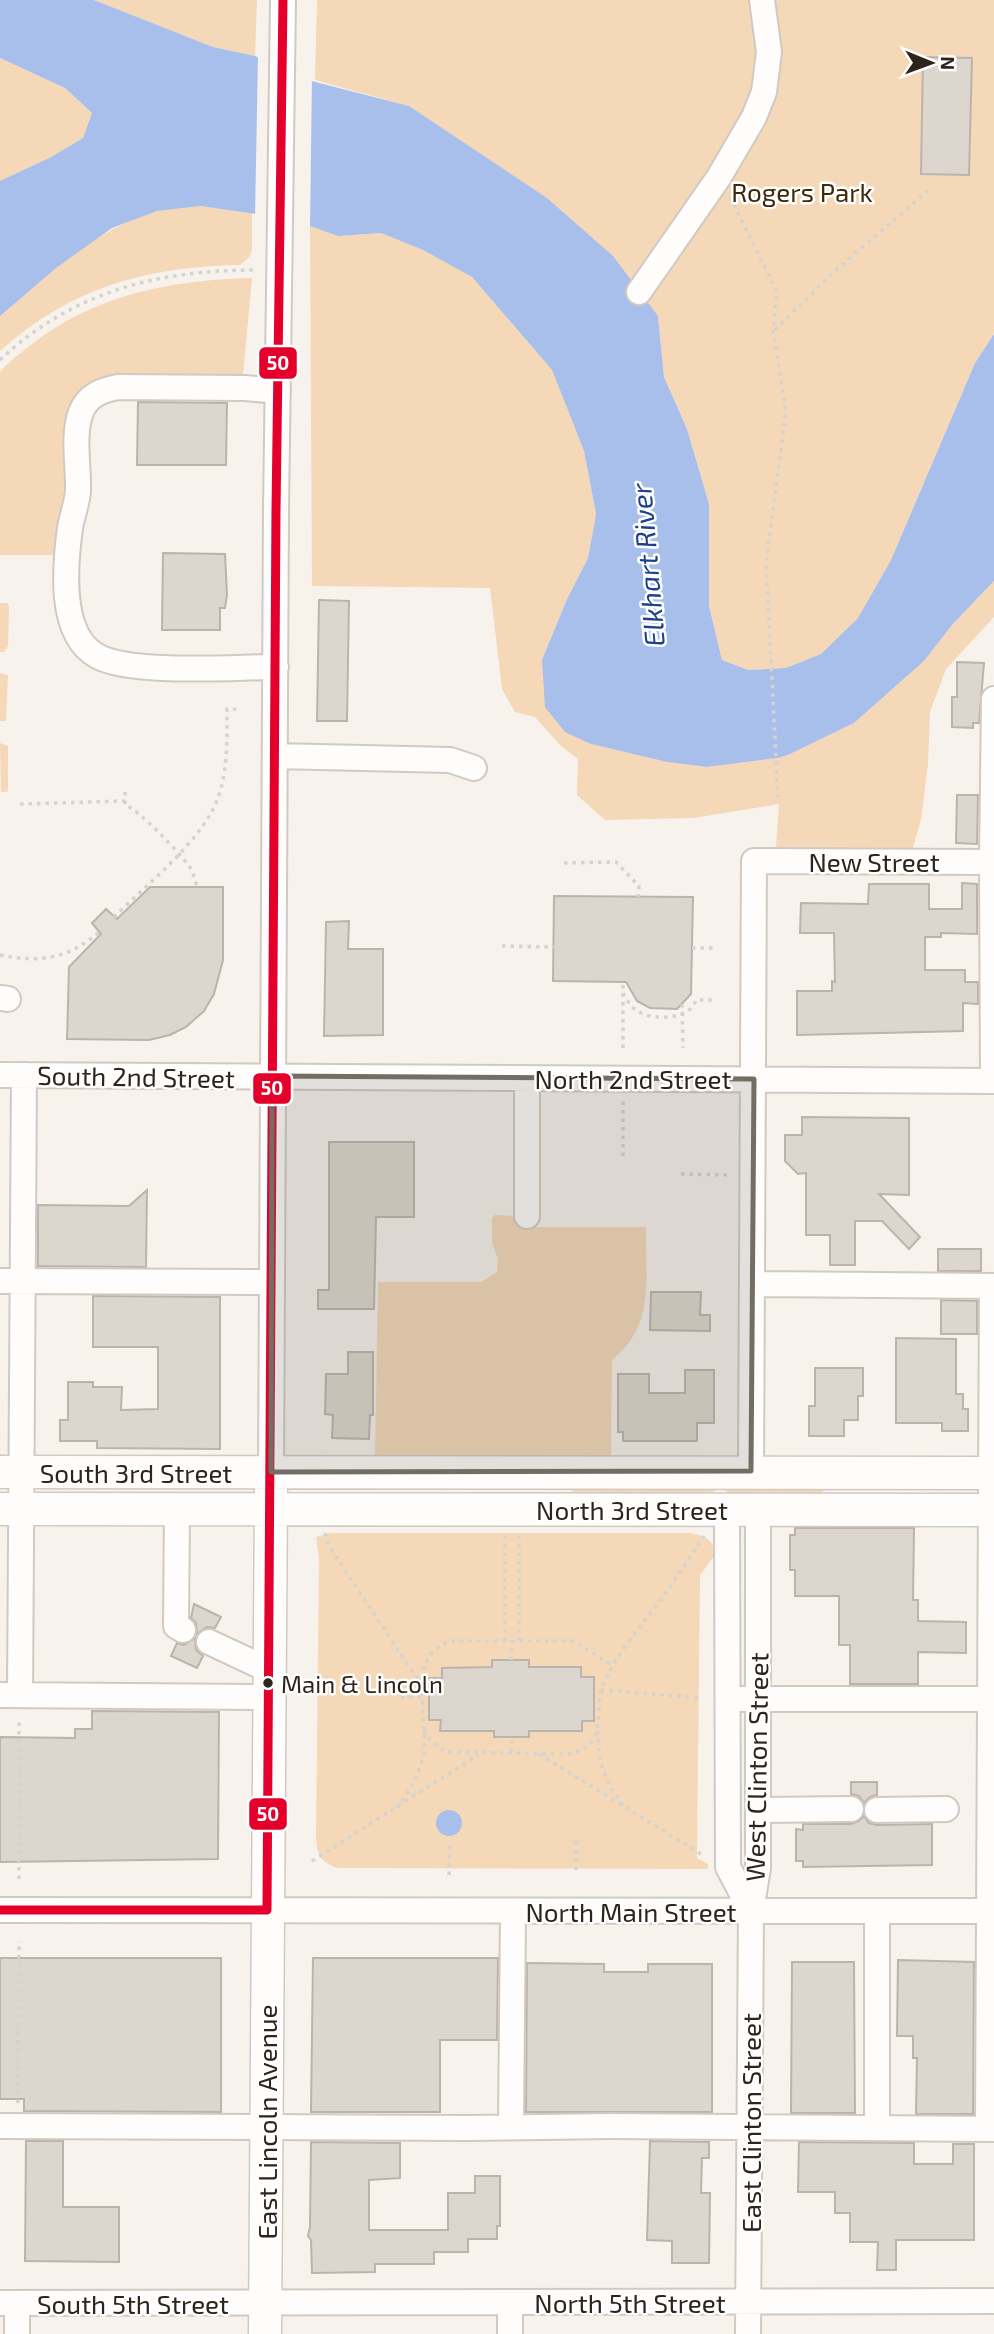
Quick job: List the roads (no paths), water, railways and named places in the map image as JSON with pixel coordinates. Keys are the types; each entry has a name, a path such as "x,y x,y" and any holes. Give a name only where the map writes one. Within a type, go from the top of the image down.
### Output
{"main road":[{"name":"South 3rd Street","path":"11,1472 271,1472"},
{"name":"North 3rd Street","path":"271,1472 993,1473"},
{"name":"East Lincoln Avenue","path":"265,2334 271,1472"},
{"name":"South 3rd Street","path":"10,1509 271,1510"},
{"name":"North 3rd Street","path":"271,1510 717,1520 758,1509 993,1510"}],"street":[{"path":"639,292 719,177 754,117 764,92 769,52 762,0"},
{"path":"271,1472 272,1076 283,11"},
{"path":"276,667 138,666 110,661 87,649 75,631 68,608 68,562 78,494 78,429 81,413 89,398 101,391 118,387 245,388 278,391"},
{"path":"993,1081 994,699"},
{"path":"275,756 450,760 474,768"},
{"name":"New Street","path":"754,1079 754,861 993,862"},
{"path":"12,1075 10,1695 268,1684"},
{"name":"South 2nd Street","path":"12,1075 228,1078 272,1076"},
{"name":"North 2nd Street","path":"272,1076 993,1081"},
{"path":"527,1077 527,1216"},
{"path":"751,1471 754,1079"},
{"path":"12,1281 272,1282"},
{"path":"9,2126 991,2129 993,1286 752,1284"},
{"name":"West Clinton Street","path":"751,1911 758,1868 758,1509"},
{"path":"177,1510 176,1626 183,1630"},
{"name":"West Clinton Street","path":"717,1520 727,1699 729,1867 751,1911"},
{"path":"209,1643 268,1684"},
{"path":"727,1699 992,1699"},
{"path":"877,1810 946,1809"},
{"path":"758,1810 851,1810"},
{"name":"North Main Street","path":"0,1910 991,1911"},
{"path":"511,2126 513,1911"},
{"name":"East Clinton Street","path":"748,2334 751,1911"},
{"path":"877,1911 877,2128"},
{"name":"North 5th Street","path":"265,2303 994,2301"},
{"path":"510,2302 510,2334"},
{"path":"9,2303 17,2334"},
{"name":"South 5th Street","path":"9,2303 265,2303"}],"water":[{"name":"Elkhart River","path":"0,0 94,0 213,47 255,56 292,76 409,106 547,198 613,256 658,316 664,377 687,429 709,504 709,606 722,660 748,670 786,668 821,654 858,618 891,560 975,363 994,334 994,581 952,625 924,661 854,723 788,755 707,767 667,762 591,744 565,732 545,707 542,660 567,599 588,558 596,514 584,451 552,370 472,277 423,250 381,233 338,236 290,219 201,206 157,211 112,228 56,268 0,316 0,181 51,157 83,138 92,113 65,88 0,58"},
{"path":"449,1810 459,1813 462,1823 459,1833 449,1836 439,1833 436,1823 439,1813"}],"place":[{"name":"Main & Lincoln","path":"268,1683"}],"park label":[{"name":"Rogers Park","path":"802,191"}]}
